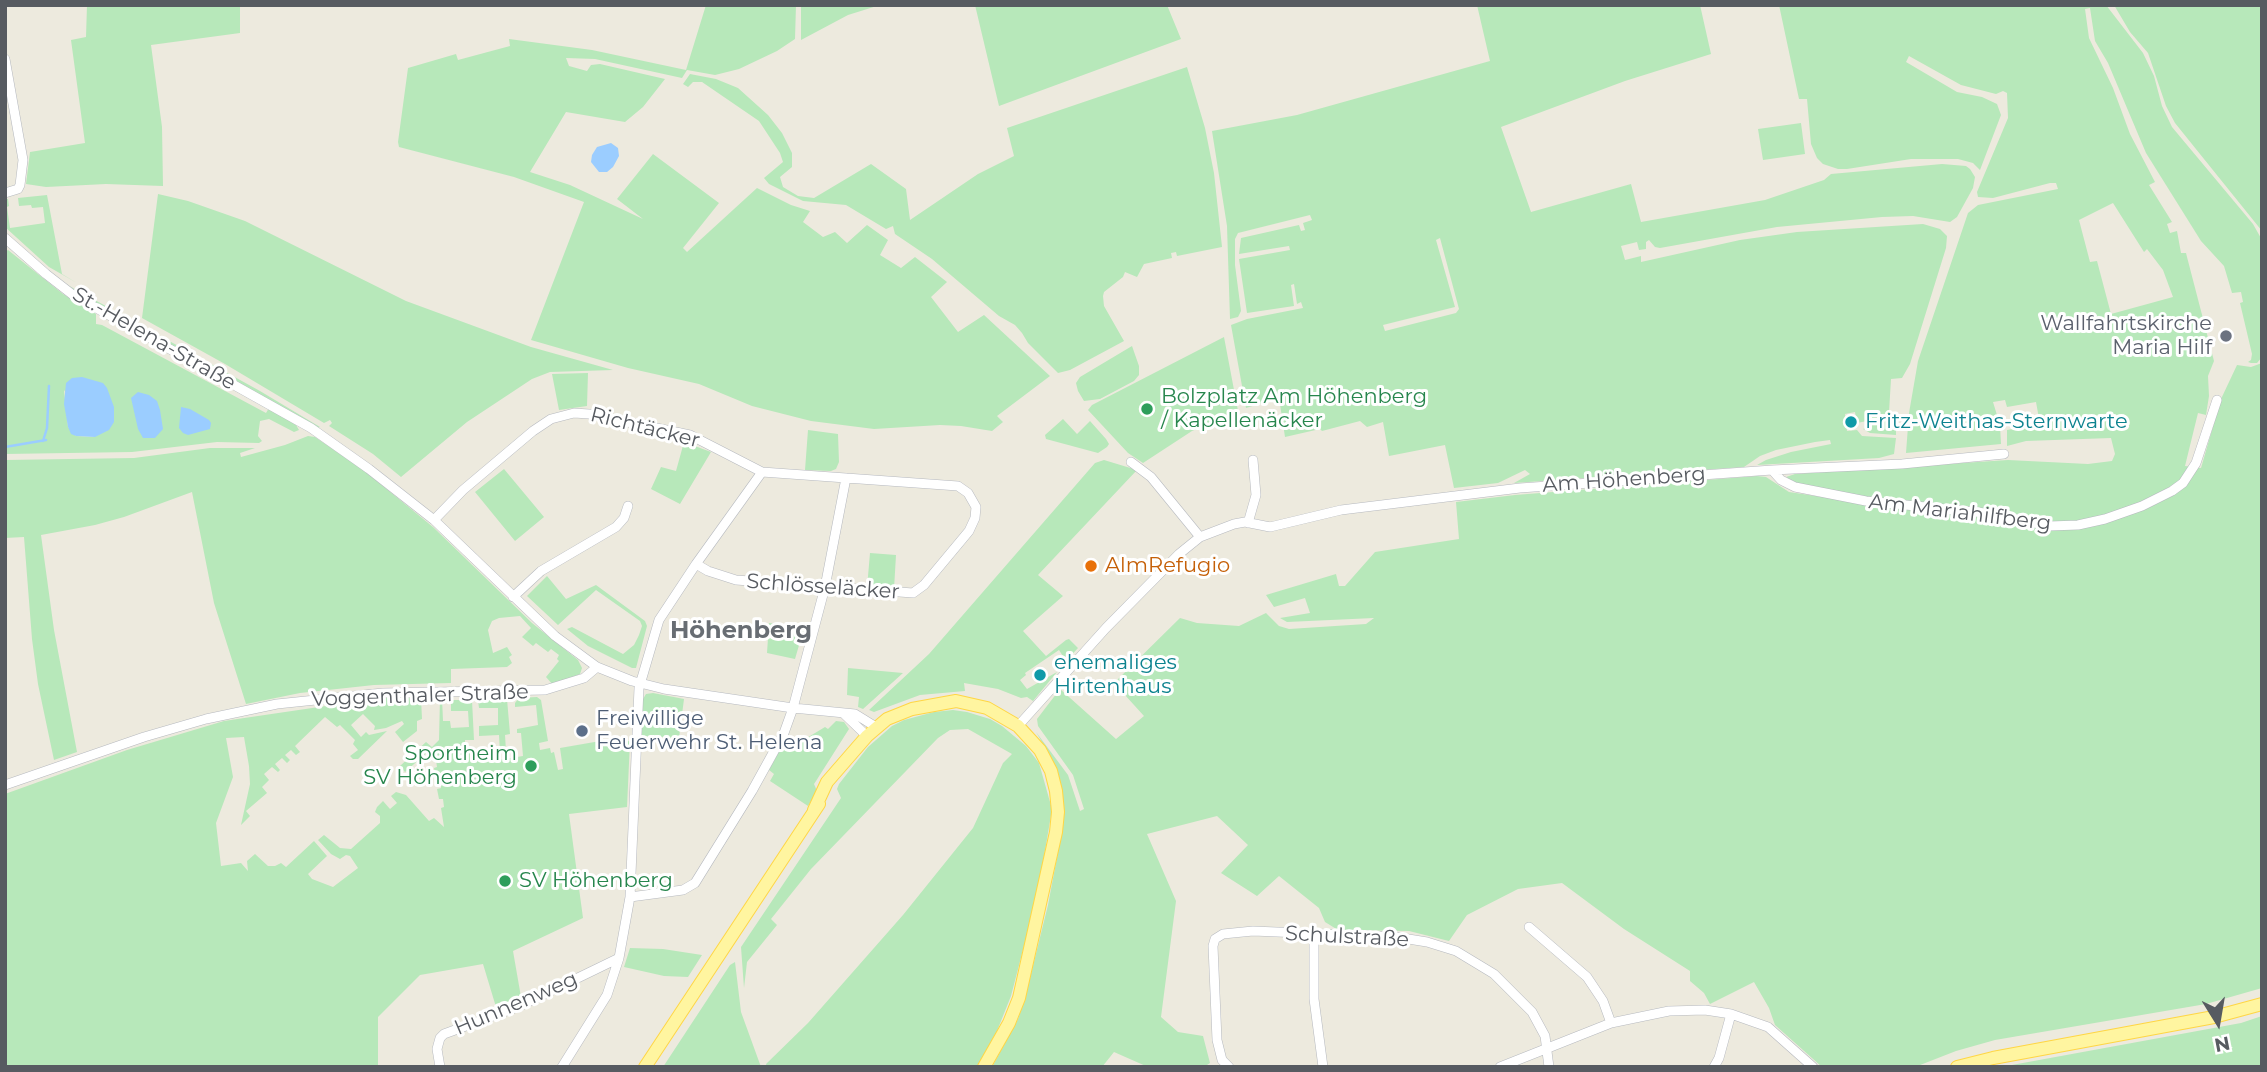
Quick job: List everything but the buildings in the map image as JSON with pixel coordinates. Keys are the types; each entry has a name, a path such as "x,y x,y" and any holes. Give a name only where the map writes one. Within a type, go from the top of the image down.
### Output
{"main road":[{"path":"645,1067 814,810 832,787 839,772 872,732 904,711 956,701 987,708 1018,726 1040,750 1051,771 1058,803 1058,822 1019,998 1009,1023 984,1067"},
{"path":"1956,1067 2203,1019 2262,1004"}],"street":[{"path":"5,59 23,160 20,185 14,191 5,193"},
{"name":"St.-Helena-Straße","path":"5,238 74,295 311,428 395,488 434,520 555,636 597,667 640,683 692,694 843,713 872,732"},
{"name":"Am Mariahilfberg","path":"1772,470 1781,480 1795,487 1866,501 1984,513 2050,526 2078,524 2105,519 2143,506 2183,483 2196,463 2217,400"},
{"name":"Richtäcker","path":"434,520 463,491 533,431 551,419 569,414 589,414 690,435 762,472"},
{"name":"Am Höhenberg","path":"1018,726 1106,628 1179,554 1200,537 1219,528 1248,523 1263,527 1280,525 1341,510 1520,488 1772,470 1902,464 2004,454"},
{"path":"1248,523 1256,495 1253,460"},
{"path":"1131,462 1151,477 1200,537"},
{"path":"562,1067 607,995 619,958 630,897 640,683 663,610 762,472 846,478 825,587 784,733 695,883 683,890 630,897"},
{"name":"Schlösseläcker","path":"696,564 724,578 736,580 913,593 921,589 969,531 975,518 976,507 972,498 958,486 846,478"},
{"path":"513,597 541,571 616,527 624,518 628,506"},
{"name":"Voggenthaler Straße","path":"5,785 144,737 238,712 298,701 383,693 545,690 584,678 597,667"},
{"path":"1530,927 1587,977 1603,1001 1611,1023"},
{"name":"Schulstraße","path":"1229,1067 1222,1060 1217,1040 1213,961 1215,939 1223,934 1241,931 1408,938 1456,951 1494,974 1522,1000 1542,1028 1549,1067"},
{"path":"1314,935 1314,999 1323,1067"},
{"name":"Hunnenweg","path":"440,1067 437,1049 444,1034 520,1006 619,958"},
{"path":"1500,1067 1611,1023 1669,1011 1705,1010 1731,1014 1768,1027 1813,1067"},
{"path":"1714,1067 1731,1014"}],"green space":[{"path":"87,5 240,5 240,33 151,45 162,127 163,186 106,184 46,187 26,184 30,152 85,143 71,40 86,37"},
{"path":"706,5 796,5 795,39 739,69 715,75 687,70 682,78 595,59 566,58 569,66 587,71 591,65 600,64 665,79 643,107 625,122 566,112 530,172 570,185 643,219 617,199 653,154 719,203 683,248 687,252 757,188 810,211 803,222 823,237 835,232 847,243 867,225 888,240 880,255 901,268 915,257 947,282 931,297 958,332 984,315 1050,376 997,416 1003,422 992,431 940,425 874,429 811,421 752,406 699,384 628,368 531,340 584,202 514,177 399,147 408,68 456,54 458,60 510,46 509,39 592,50 686,70"},
{"path":"801,5 880,5 848,15 801,40"},
{"path":"975,5 1167,5 1181,39 999,106"},
{"path":"1477,5 1700,5 1711,54 1625,81 1501,127 1531,212 1631,184 1641,222 1765,200 1824,180 1831,174 1942,164 1966,166 1970,169 1975,177 1973,188 1957,217 1950,222 1913,216 1882,217 1777,227 1660,248 1655,247 1649,240 1646,242 1646,249 1639,250 1637,242 1621,246 1625,260 1641,256 1641,262 1740,240 1797,232 1923,224 1940,229 1947,236 1946,248 1910,364 1902,378 1891,379 1888,429 1896,430 1896,435 1870,433 1863,429 1868,427 1867,421 1857,423 1855,412 1845,414 1847,431 1857,430 1862,436 1896,438 1894,454 1879,458 1757,465 1791,452 1831,444 1830,440 1776,450 1760,456 1744,467 1514,483 1530,474 1525,470 1498,483 1454,488 1445,445 1389,456 1383,422 1367,427 1360,421 1285,437 1279,398 1246,408 1231,325 1247,319 1303,308 1301,302 1297,304 1294,284 1291,285 1294,306 1247,313 1239,259 1290,250 1289,246 1239,254 1241,238 1299,225 1301,231 1305,230 1303,223 1312,220 1310,215 1238,233 1235,239 1235,265 1241,311 1238,317 1230,319 1227,226 1212,131 1297,115 1490,61","holes":["1440,238 1459,309 1456,313 1385,331 1383,325 1455,307 1436,240"]},
{"path":"1779,5 2106,5 2143,53 2172,127 2253,224 2262,240 2262,357 2257,363 2251,363 2248,362 2252,354 2240,303 2243,302 2241,292 2232,293 2224,266 2201,241 2146,153 2108,63 2095,41 2090,8 2085,9 2089,38 2113,88 2130,134 2155,182 2149,185 2172,222 2167,224 2170,233 2177,231 2181,253 2186,253 2214,361 2208,376 2206,415 2198,413 2185,466 2201,468 2221,399 2237,365 2251,367 2262,363 2262,988 2206,1004 1995,1040 1915,1067 1822,1067 1775,1025 1754,982 1710,1004 1704,993 1690,981 1690,971 1624,929 1562,883 1518,889 1467,915 1449,941 1409,931 1338,930 1325,922 1319,908 1279,876 1257,896 1221,873 1248,845 1217,816 1147,834 1176,901 1161,1017 1178,1032 1203,1036 1210,1063 1204,1067 1148,1067 1114,1052 1102,1067 992,1067 1018,1019 1025,998 1048,905 1064,820 1064,806 1046,749 1036,732 1068,775 1080,811 1084,809 1073,775 1038,726 1037,719 1060,689 1116,739 1144,716 1114,683 1180,618 1197,623 1239,626 1266,613 1279,626 1289,629 1366,624 1374,618 1287,622 1280,618 1310,613 1305,598 1274,607 1266,595 1336,574 1339,586 1345,586 1375,552 1459,539 1456,502 1757,476 1766,477 1789,492 1836,499 1786,477 1795,474 2008,460 2088,464 2112,461 2115,454 2111,438 2026,441 2007,446 2007,430 2040,424 2036,402 2007,407 2005,400 1993,402 2000,425 2001,444 1906,453 1909,413 1918,361 1968,213 1978,205 2058,189 2056,183 2050,183 1993,198 1978,197 1977,192 2008,118 2007,93 2003,91 1996,94 1961,85 1909,56 1906,62 1957,92 1982,97 1997,104 2001,115 1980,170 1973,163 1958,159 1911,159 1847,169 1823,164 1811,144 1807,99 1799,99","holes":["2113,203 2144,252 2147,249 2163,270 2173,297 2111,314 2097,261 2090,262 2079,220"]},
{"path":"2114,5 2262,5 2262,231 2175,123 2166,106 2148,53 2130,32"},
{"path":"1187,67 1205,128 1214,173 1222,247 1177,256 1176,252 1171,253 1172,258 1144,264 1137,277 1125,272 1103,296 1104,306 1124,341 1070,370 1058,373 1028,343 1015,325 999,316 932,259 895,234 893,226 886,229 846,205 803,201 769,184 764,178 783,162 759,121 702,82 693,82 688,87 683,84 690,74 716,79 738,88 768,115 782,133 792,153 792,167 780,177 783,187 798,196 814,198 871,164 906,189 910,220 978,174 1014,156 1007,128"},
{"path":"1801,123 1805,154 1763,160 1758,129"},
{"path":"158,194 188,201 245,221 406,301 531,347 613,370 550,372 532,379 467,422 401,477 373,454 329,426 332,423 330,420 324,423 142,318"},
{"path":"47,195 62,274 77,283 49,267 5,227 5,199 8,199 10,228 45,223 43,207 19,206 18,198"},
{"path":"8,250 63,294 96,314 96,324 266,413 269,408 296,425 299,430 294,432 269,419 260,421 258,436 262,441 259,443 217,442 132,452 5,454 5,252","holes":["64,390 95,437 76,436 68,427"]},
{"path":"64,283 320,427 317,428 112,313"},
{"path":"1224,337 1238,411 1192,431 1143,463 1128,453 1088,410 1092,405"},
{"path":"1132,346 1139,366 1139,375 1134,381 1100,399 1084,401 1076,383 1080,377"},
{"path":"588,373 587,406 559,410 552,374"},
{"path":"1063,419 1077,434 1090,421 1109,444 1098,453 1046,439 1045,435"},
{"path":"808,430 838,434 839,462 836,469 805,470"},
{"path":"308,436 315,437 361,468 433,527 532,623 578,660 582,668 580,674 553,685 546,677 559,661 559,655 551,649 548,652 536,643 533,646 522,637 531,628 520,616 492,621 488,630 493,653 507,647 512,655 509,657 512,663 507,667 451,669 451,683 374,685 300,693 246,704 214,603 192,492 124,517 41,535 54,630 77,752 54,760 38,684 24,537 5,538 5,460 134,458 210,448 255,448 240,453 241,457"},
{"path":"684,442 711,452 680,504 651,489 661,467 676,471"},
{"path":"1104,460 1137,470 1038,575 1063,596 1023,631 1046,656 1069,639 1078,648 1066,661 1059,650 1025,673 1020,680 1027,689 1057,672 1033,701 998,689 964,683 965,691 920,695 874,712 869,710 929,654 1095,463"},
{"path":"504,469 544,517 515,541 475,492"},
{"path":"870,553 896,555 894,589 867,588"},
{"path":"547,576 566,599 596,585 645,621 647,626 636,668 588,646 567,629 572,627 623,654 634,645 642,626 640,621 596,590 558,625 527,596"},
{"path":"769,623 804,628 795,659 767,653"},
{"path":"848,668 903,673 863,709 858,707 859,697 847,695"},
{"path":"646,694 684,699 679,738 641,736 643,699"},
{"path":"537,697 541,700 548,741 539,743 540,750 550,748 551,753 554,752 558,770 563,769 560,748 606,740 607,744 630,741 627,807 569,814 583,918 513,951 521,997 496,1007 483,964 420,975 378,1017 378,1067 5,1067 5,794 127,750 224,721 380,698 421,698 422,719 417,721 417,731 403,742 395,732 404,724 402,721 374,730 375,726 363,714 351,725 361,737 366,732 369,735 387,731 358,759 350,756 358,750 353,744 355,740 340,725 337,727 325,717 295,746 300,752 296,755 291,750 285,755 290,760 287,763 282,758 275,764 280,770 278,772 272,767 264,774 269,780 262,787 267,793 246,811 250,816 241,825 250,784 244,737 226,738 233,777 216,823 221,866 241,863 248,871 247,861 255,854 268,866 281,863 286,867 314,841 327,856 308,874 312,879 333,887 358,868 350,856 346,855 340,859 318,840 324,835 340,848 351,849 380,823 380,816 375,812 383,801 390,809 397,803 391,796 396,792 406,795 429,821 434,818 444,827 441,808 444,807 443,799 439,799 437,789 441,788 440,780 436,780 436,760 432,760 431,749 405,772 400,766 426,742 432,747 439,740 440,698 443,721 450,721 451,728 469,727 468,711 451,711 451,700 472,700 474,740 465,740 465,747 471,748 471,755 497,753 498,760 523,756 521,733 517,733 517,729 538,725 536,705 515,707 515,703 519,698"},
{"path":"507,699 510,734 505,735 506,751 500,753 499,735 479,736 479,726 498,725 498,708 479,708 478,700"},
{"path":"953,710 990,719 1026,746 1039,763 1052,809 1031,919 1011,996 993,1041 977,1067 767,1067 766,1064 808,1023 903,915 973,828 1003,763 1012,754 968,729 950,730 938,738 811,869 771,919 777,925 747,962 744,988 741,947 841,798 837,789 839,784 868,747 892,726 904,720"},
{"path":"836,721 844,722 849,729 814,784 817,791 808,806 770,781 774,774 769,770 785,740 805,739 825,727 828,729"},
{"path":"630,948 663,949 702,955 688,977 664,976 624,967"},
{"path":"735,962 741,1012 761,1067 663,1067 730,965"},
{"path":"2262,1016 2262,1067 2001,1067 2241,1023"}],"water":[{"path":"611,143 618,148 619,156 607,172 599,172 591,162 592,155 597,147"},
{"path":"82,377 103,383 114,407 114,422 109,430 95,437 76,436 71,434 68,427 64,404 66,383 72,378"},
{"path":"138,392 157,401 163,429 155,438 143,438 138,429 131,398"},
{"path":"181,407 209,420 210,429 188,435 183,433 179,428"}],"waterway":[{"path":"43,441 47,428 49,386"},
{"path":"5,447 46,440"}],"place":[{"name":"Wallfahrtskirche Maria Hilf","path":"2226,336"},
{"name":"Bolzplatz Am Höhenberg / Kapellenäcker","path":"1147,409"},
{"name":"Fritz-Weithas-Sternwarte","path":"1851,422"},
{"name":"AlmRefugio","path":"1091,566"},
{"name":"ehemaliges Hirtenhaus","path":"1040,675"},
{"name":"Freiwillige Feuerwehr St. Helena","path":"582,731"},
{"name":"Sportheim SV Höhenberg","path":"531,766"},
{"name":"SV Höhenberg","path":"505,881"}],"district":[{"name":"Höhenberg","path":"741,631"}]}
